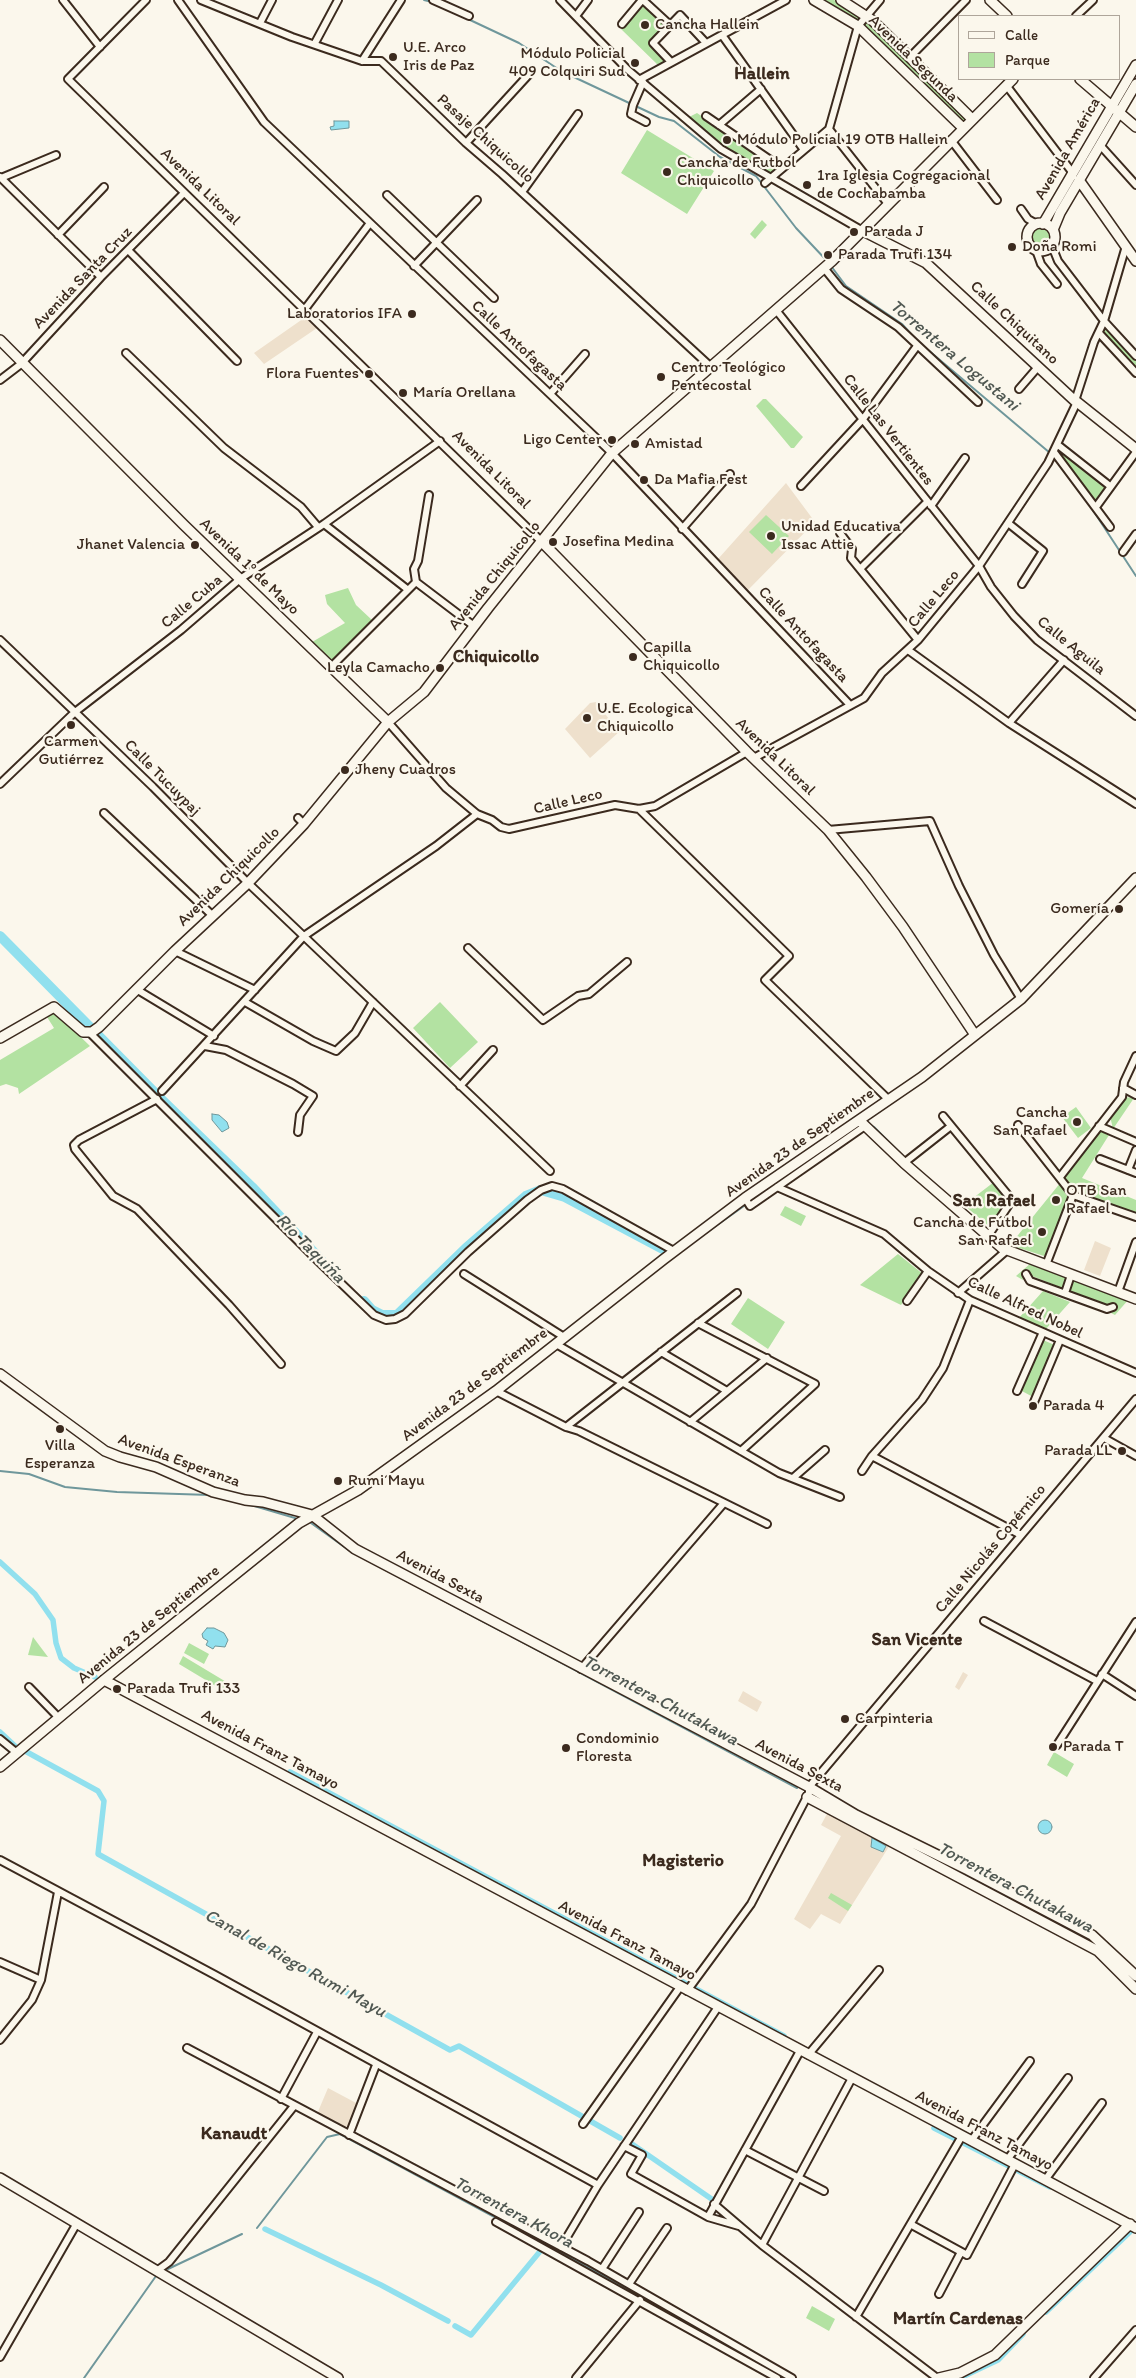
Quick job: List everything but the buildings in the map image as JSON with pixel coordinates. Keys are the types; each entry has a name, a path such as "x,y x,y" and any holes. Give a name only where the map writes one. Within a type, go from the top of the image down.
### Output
{"main road":[{"name":"Avenida Segunda","path":"814,0 858,26 963,128"},
{"name":"Avenida Segunda","path":"841,0 866,16 972,119"},
{"path":"990,0 1006,15"},
{"name":"Avenida América","path":"1040,224 1136,65"},
{"path":"1081,80 1136,127"},
{"name":"Avenida Chiquicollo","path":"95,1030 175,951 248,883 388,722 424,692 474,626 612,453 827,265 863,231 1009,82"},
{"name":"Avenida América","path":"1052,230 1119,112 1133,94 1136,84"},
{"path":"1122,89 1133,94"},
{"path":"1079,180 1136,261"},
{"path":"1040,224 1052,230 1054,238 1052,246 1044,251 1036,250 1029,245 1027,237 1030,229 1040,224"},
{"name":"Calle Chiquitano","path":"863,231 926,263 1038,367 1136,451"},
{"name":"Avenida 1º de Mayo","path":"0,340 21,364 388,722"},
{"name":"Avenida Litoral","path":"542,542 747,752 828,830 903,927 975,1036"},
{"name":"Avenida 23 de Septiembre","path":"0,1767 104,1680 306,1518 358,1490 496,1391 674,1251 862,1123 889,1100 922,1078 1021,999 1136,878"},
{"path":"0,1038 54,1007 83,1032 95,1030"},
{"path":"862,1123 904,1163 1006,1251 1136,1299"},
{"name":"Avenida Esperanza","path":"0,1374 112,1454 156,1467 213,1492 245,1500 263,1502 306,1518"},
{"name":"Avenida Sexta","path":"306,1518 355,1549 897,1839 1098,1952 1136,1989"},
{"name":"Avenida Franz Tamayo","path":"104,1680 1133,2226"},
{"name":"Avenida Sexta","path":"897,1839 977,1874 1092,1935 1136,1976"},
{"path":"0,2178 338,2378"},
{"path":"942,2378 960,2373 995,2355 1133,2226"}],"street":[{"path":"63,0 100,47"},
{"name":"Avenida Litoral","path":"146,0 68,79 542,542"},
{"name":"Calle Antofagasta","path":"178,0 264,122 612,453 850,705"},
{"name":"Pasaje Chiquicollo","path":"201,0 292,37 315,43 362,61 381,61 466,143 522,192 711,367"},
{"path":"260,23 272,0"},
{"path":"315,43 338,0"},
{"path":"362,61 401,0"},
{"path":"433,0 469,16"},
{"path":"560,0 641,81 721,149 863,231"},
{"path":"576,16 588,0"},
{"path":"622,24 642,0 670,25"},
{"path":"646,122 631,114 641,81 706,42 786,0"},
{"path":"765,183 829,130 858,26 880,0"},
{"path":"910,57 966,0"},
{"path":"1077,15 1093,0"},
{"path":"671,62 653,43 680,15 706,42"},
{"path":"722,35 804,150"},
{"path":"466,143 532,71"},
{"path":"1009,82 1072,172"},
{"path":"719,125 761,89"},
{"path":"522,192 578,114"},
{"path":"706,116 782,168"},
{"path":"829,130 888,204"},
{"path":"951,140 997,200"},
{"path":"1100,145 1136,185"},
{"path":"56,155 0,178 101,277"},
{"path":"58,235 104,187"},
{"name":"Avenida Santa Cruz","path":"0,380 21,364 101,277 184,193"},
{"path":"387,195 494,298"},
{"path":"414,266 477,200"},
{"path":"1021,209 1028,219 1040,224"},
{"path":"305,309 370,223"},
{"path":"1052,246 1058,261 1104,321 1136,356"},
{"name":"Calle Leco","path":"754,758 864,698 882,674 918,640 979,566 1058,445 1076,401 1094,342 1104,321 1126,246"},
{"path":"129,250 236,360"},
{"path":"1036,250 1042,264 1057,284"},
{"path":"827,265 841,289 898,327 978,402"},
{"name":"Calle Las Vertientes","path":"776,310 979,566"},
{"path":"1099,333 1136,373"},
{"path":"801,486 863,419 917,346"},
{"path":"126,354 224,448 301,507 321,526 408,590"},
{"path":"550,394 585,354"},
{"path":"1019,388 1038,367"},
{"name":"Calle Cuba","path":"0,783 75,712 181,630 240,579 321,526 440,441"},
{"path":"1058,445 1110,486"},
{"path":"1096,507 1136,451"},
{"path":"1054,452 1110,527"},
{"path":"860,569 929,504 965,458"},
{"path":"682,529 730,474"},
{"path":"429,495 418,561 414,569 416,582 474,626"},
{"path":"1008,523 1043,551 1022,584"},
{"path":"840,533 852,549 851,558 918,640"},
{"path":"1123,552 1136,534"},
{"name":"Calle Aguila","path":"979,566 991,587 1014,616 1037,640 1135,714"},
{"path":"331,667 416,582"},
{"name":"Calle Tucuypaj","path":"0,640 248,883 550,1171"},
{"path":"908,650 1009,723 1136,804"},
{"path":"1009,723 1064,660"},
{"name":"Avenida 1º de Mayo","path":"388,722 446,788 477,814 492,820 501,827"},
{"name":"Calle Leco","path":"501,827 518,828 615,806 639,809 655,806 747,752"},
{"path":"639,809 789,956 765,980 889,1100"},
{"path":"104,813 213,916"},
{"path":"162,1091 304,936 436,846 477,814"},
{"path":"828,830 930,821 959,886 994,955 1021,999"},
{"path":"468,948 543,1020 578,996 589,994 627,962"},
{"path":"175,951 255,990"},
{"path":"136,989 214,1036"},
{"path":"245,1002 312,1041 336,1051 355,1033 372,1002"},
{"path":"95,1030 157,1099 332,1275 374,1315 386,1320 395,1319 405,1314 468,1252 527,1200 541,1190 552,1186 563,1189 674,1251"},
{"path":"205,1046 226,1050 313,1096 300,1115 298,1132"},
{"path":"460,1086 493,1050"},
{"path":"1060,1177 1122,1097 1123,1088 1136,1056"},
{"path":"1123,1088 1136,1095"},
{"path":"157,1099 78,1140 74,1145 75,1149 113,1196 137,1209 223,1298 281,1364"},
{"path":"943,1116 1012,1200 988,1236"},
{"path":"1105,1117 1110,1131"},
{"path":"748,1202 777,1187 862,1123"},
{"path":"1018,1125 1073,1196 1136,1217"},
{"path":"904,1163 951,1126"},
{"path":"1099,1126 1136,1142"},
{"path":"1128,1170 1136,1150"},
{"path":"1100,1158 1136,1173"},
{"name":"Calle Alfred Nobel","path":"777,1187 884,1234 928,1271 970,1300 1136,1373"},
{"path":"1046,1266 1073,1196"},
{"path":"1118,1292 1136,1242"},
{"path":"958,1293 1006,1251"},
{"path":"908,1301 928,1271"},
{"path":"464,1274 564,1338"},
{"path":"1026,1274 1030,1281 1107,1309 1112,1307"},
{"path":"1065,1294 1072,1275"},
{"path":"566,1427 736,1293"},
{"path":"862,1471 872,1456 922,1400 943,1368 970,1300"},
{"path":"698,1323 815,1384 741,1451"},
{"path":"1017,1391 1043,1332"},
{"path":"1034,1402 1060,1340"},
{"path":"556,1344 741,1451 793,1478 840,1497"},
{"path":"661,1352 727,1391"},
{"path":"690,1422 766,1358"},
{"path":"496,1391 767,1524"},
{"name":"Calle Nicolás Copérnico","path":"583,2124 684,1989 751,1904 808,1792 1136,1399"},
{"path":"1104,1438 1136,1456"},
{"path":"793,1478 825,1450"},
{"path":"872,1456 1021,1535"},
{"path":"582,1669 724,1503"},
{"path":"984,1621 1097,1681"},
{"path":"1057,1745 1136,1622"},
{"path":"1102,1674 1136,1696"},
{"path":"29,1687 59,1718"},
{"path":"0,1738 16,1753"},
{"path":"0,1860 215,1975 376,2065 598,2185"},
{"path":"0,2040 32,2000 41,1980 58,1892"},
{"path":"0,1962 41,1980"},
{"path":"708,2217 745,2150 804,2053 879,1970"},
{"path":"560,2247 598,2185 718,2007"},
{"path":"281,2099 317,2032"},
{"path":"187,2048 602,2269 792,2378"},
{"path":"972,2141 1030,2061"},
{"path":"349,2135 376,2065"},
{"path":"762,2245 852,2078"},
{"path":"912,2225 967,2256 1011,2162 1068,2078"},
{"path":"1045,2180 1102,2103"},
{"path":"158,2270 169,2262 294,2106"},
{"path":"856,2317 912,2225 962,2136"},
{"path":"624,2146 642,2156 631,2174 708,2217 741,2227"},
{"path":"745,2150 824,2191"},
{"path":"714,2204 762,2245 856,2317 942,2378"},
{"path":"602,2269 639,2212"},
{"path":"496,2222 640,2300 777,2378"},
{"path":"0,2357 77,2223"},
{"path":"629,2284 667,2228"},
{"path":"939,2294 961,2252"},
{"path":"576,2378 640,2300"},
{"path":"1094,2378 1136,2330"}],"shaded area":[{"path":"307,316 317,328 264,364 254,353"},
{"name":"Unidad Educativa Issac Attie","path":"786,483 815,522 747,591 718,559"},
{"path":"596,702 619,732 590,758 565,729 590,703"},
{"path":"1095,1241 1111,1248 1100,1276 1084,1270"},
{"path":"963,1672 968,1675 959,1690 955,1687"},
{"path":"743,1691 762,1702 757,1712 738,1701"},
{"path":"828,1812 890,1845 840,1924 821,1914 810,1929 794,1919 841,1836 821,1825"},
{"path":"328,2088 358,2104 349,2125 342,2128 317,2114"}],"green space":[{"path":"822,0 834,0 860,16 857,21"},
{"path":"641,6 646,6 665,24 652,41 667,62 659,66 621,29"},
{"path":"867,21 967,118 963,122 863,25"},
{"path":"697,113 777,167 777,169 772,175 725,149 687,118"},
{"name":"Cancha de Futbol Chiquicollo","path":"647,130 714,171 687,214 621,173"},
{"path":"762,220 767,225 755,239 750,234"},
{"path":"1040,227 1048,230 1051,238 1048,246 1040,249 1032,246 1029,238 1032,230"},
{"path":"1105,329 1136,361 1136,368 1104,333"},
{"path":"763,399 766,399 803,437 794,448 791,448 756,406"},
{"path":"1059,449 1108,486 1096,502 1057,452"},
{"path":"766,515 789,536 772,554 749,532"},
{"path":"348,588 356,605 372,620 333,661 312,642 345,623 327,604 325,595"},
{"path":"440,1002 478,1042 450,1068 413,1028"},
{"path":"53,1013 58,1015 90,1046 19,1094 18,1088 6,1084 0,1086 0,1060 54,1028 47,1017"},
{"path":"1124,1097 1134,1098 1113,1129 1110,1116"},
{"name":"Cancha San Rafael","path":"1076,1107 1091,1128 1078,1138 1062,1117"},
{"path":"1099,1130 1109,1135 1082,1178 1136,1200 1136,1214 1076,1192 1064,1176"},
{"path":"994,1182 1006,1196 1006,1201 1004,1209 991,1228 964,1205"},
{"path":"1061,1182 1069,1193 1047,1254 1044,1256 1010,1245"},
{"path":"785,1206 806,1216 801,1226 780,1215"},
{"path":"898,1254 923,1274 901,1305 860,1285"},
{"path":"1031,1263 1067,1276 1068,1279 1065,1287 1062,1288 1032,1276 1028,1269 1022,1272 1023,1280 1016,1276"},
{"path":"1076,1280 1129,1299 1115,1315 1111,1313 1118,1308 1115,1303 1107,1305 1072,1292 1070,1289 1073,1281"},
{"path":"1043,1291 1070,1302 1045,1330 1018,1319"},
{"path":"748,1298 785,1322 768,1349 731,1324"},
{"path":"1043,1340 1057,1346 1033,1397 1020,1390"},
{"path":"33,1637 48,1657 28,1655"},
{"path":"189,1643 209,1654 204,1664 184,1653"},
{"path":"183,1656 228,1683 224,1691 179,1664"},
{"path":"1054,1752 1074,1764 1067,1777 1047,1765"},
{"path":"831,1893 852,1905 848,1911 828,1898"},
{"path":"812,2306 835,2319 829,2331 806,2318"}],"water":[{"path":"334,121 349,121 349,128 331,130 330,127 334,126"},
{"path":"212,1114 219,1115 227,1122 229,1128 222,1132 212,1120"},
{"path":"207,1628 214,1628 224,1633 228,1640 225,1647 215,1646 213,1649 206,1645 208,1641 203,1638 202,1634"},
{"path":"1045,1820 1050,1822 1052,1827 1050,1832 1045,1834 1040,1832 1038,1827 1040,1822"},
{"path":"872,1838 886,1846 883,1852 871,1847"}],"waterway":[{"name":"Torrentera Logustani","path":"424,0 432,2"},
{"name":"Torrentera Logustani","path":"468,19 519,43 561,71 659,117 674,121 720,157 756,176 796,228 828,262"},
{"name":"Torrentera Logustani","path":"831,266 846,286 902,324 920,344"},
{"name":"Torrentera Logustani","path":"928,350 1050,453"},
{"name":"Torrentera Logustani","path":"1085,498 1136,576"},
{"name":"Río Taquiña","path":"0,936 161,1099 252,1187 321,1260"},
{"path":"867,1123 874,1127 900,1153"},
{"path":"850,1131 856,1127"},
{"path":"754,1198 803,1164"},
{"name":"Río Taquiña","path":"364,1301 372,1310 382,1315 397,1315 466,1248 526,1196 541,1190 565,1197 663,1249"},
{"path":"689,1245 744,1206"},
{"name":"Torrentera Chutakawa","path":"0,1471 29,1474 65,1487 117,1492 210,1495"},
{"name":"Torrentera Chutakawa","path":"251,1505 295,1518"},
{"name":"Torrentera Chutakawa","path":"311,1523 350,1551"},
{"name":"Torrentera Chutakawa","path":"365,1559 503,1632"},
{"path":"0,1562 35,1594 53,1620 56,1643 61,1658 74,1668 95,1677"},
{"name":"Torrentera Chutakawa","path":"511,1636 797,1788"},
{"name":"Canal de Riego Rumi Mayu","path":"0,1732 15,1746"},
{"name":"Canal de Riego Rumi Mayu","path":"25,1751 98,1791 104,1801 98,1854 450,2050 459,2046 620,2138"},
{"path":"290,1772 784,2036"},
{"name":"Torrentera Chutakawa","path":"914,1848 1077,1935"},
{"name":"Torrentera Chutakawa","path":"1082,1938 1095,1945"},
{"path":"934,2128 1050,2187"},
{"name":"Torrentera Khora","path":"257,2228 327,2137 340,2134 662,2307 780,2374"},
{"name":"Canal de Riego Rumi Mayu","path":"632,2144 713,2200"},
{"name":"Canal de Riego Rumi Mayu","path":"1046,2312 1132,2230 1127,2227"},
{"path":"265,2229 381,2285 448,2321"},
{"name":"Torrentera Khora","path":"168,2269 242,2234"},
{"path":"455,2326 471,2335 542,2249"},
{"name":"Torrentera Khora","path":"84,2378 156,2276"},
{"name":"Canal de Riego Rumi Mayu","path":"960,2378 998,2360 1023,2334"}],"place":[{"name":"Cancha Hallein","path":"645,25"},
{"name":"U.E. Arco Iris de Paz","path":"393,57"},
{"name":"Módulo Policial 409 Colquiri Sud","path":"635,63"},
{"name":"Módulo Policial 19 OTB Hallein","path":"727,140"},
{"name":"Cancha de Futbol Chiquicollo","path":"667,172"},
{"name":"1ra Iglesia Cogregacional de Cochabamba","path":"807,185"},
{"name":"Parada J","path":"854,232"},
{"name":"Doña Romi","path":"1012,247"},
{"name":"Parada Trufi 134","path":"828,255"},
{"name":"Laboratorios IFA","path":"412,314"},
{"name":"Flora Fuentes","path":"369,374"},
{"name":"Centro Teológico Pentecostal","path":"661,377"},
{"name":"María Orellana","path":"403,393"},
{"name":"Ligo Center","path":"612,440"},
{"name":"Amistad","path":"635,444"},
{"name":"Da Mafia Fest","path":"644,480"},
{"name":"Unidad Educativa Issac Attie","path":"771,536"},
{"name":"Josefina Medina","path":"553,542"},
{"name":"Jhanet Valencia","path":"195,545"},
{"name":"Capilla Chiquicollo","path":"633,657"},
{"name":"Leyla Camacho","path":"440,668"},
{"name":"U.E. Ecologica Chiquicollo","path":"587,718"},
{"name":"Carmen Gutiérrez","path":"71,725"},
{"name":"Jheny Cuadros","path":"345,770"},
{"name":"Gomería","path":"1119,909"},
{"name":"Cancha San Rafael","path":"1077,1122"},
{"name":"OTB San Rafael","path":"1056,1200"},
{"name":"Cancha de Fútbol San Rafael","path":"1042,1232"},
{"name":"Parada 4","path":"1033,1406"},
{"name":"Villa Esperanza","path":"60,1429"},
{"name":"Parada LL","path":"1122,1451"},
{"name":"Rumi Mayu","path":"338,1481"},
{"name":"Parada Trufi 133","path":"117,1689"},
{"name":"Carpinteria","path":"845,1719"},
{"name":"Parada T","path":"1053,1747"},
{"name":"Condominio Floresta","path":"566,1748"}],"district":[{"name":"Hallein","path":"762,74"},
{"name":"Chiquicollo","path":"496,657"},
{"name":"San Rafael","path":"994,1201"},
{"name":"San Vicente","path":"917,1640"},
{"name":"Magisterio","path":"683,1861"},
{"name":"Kanaudt","path":"234,2134"},
{"name":"Martín Cardenas","path":"958,2319"}]}
